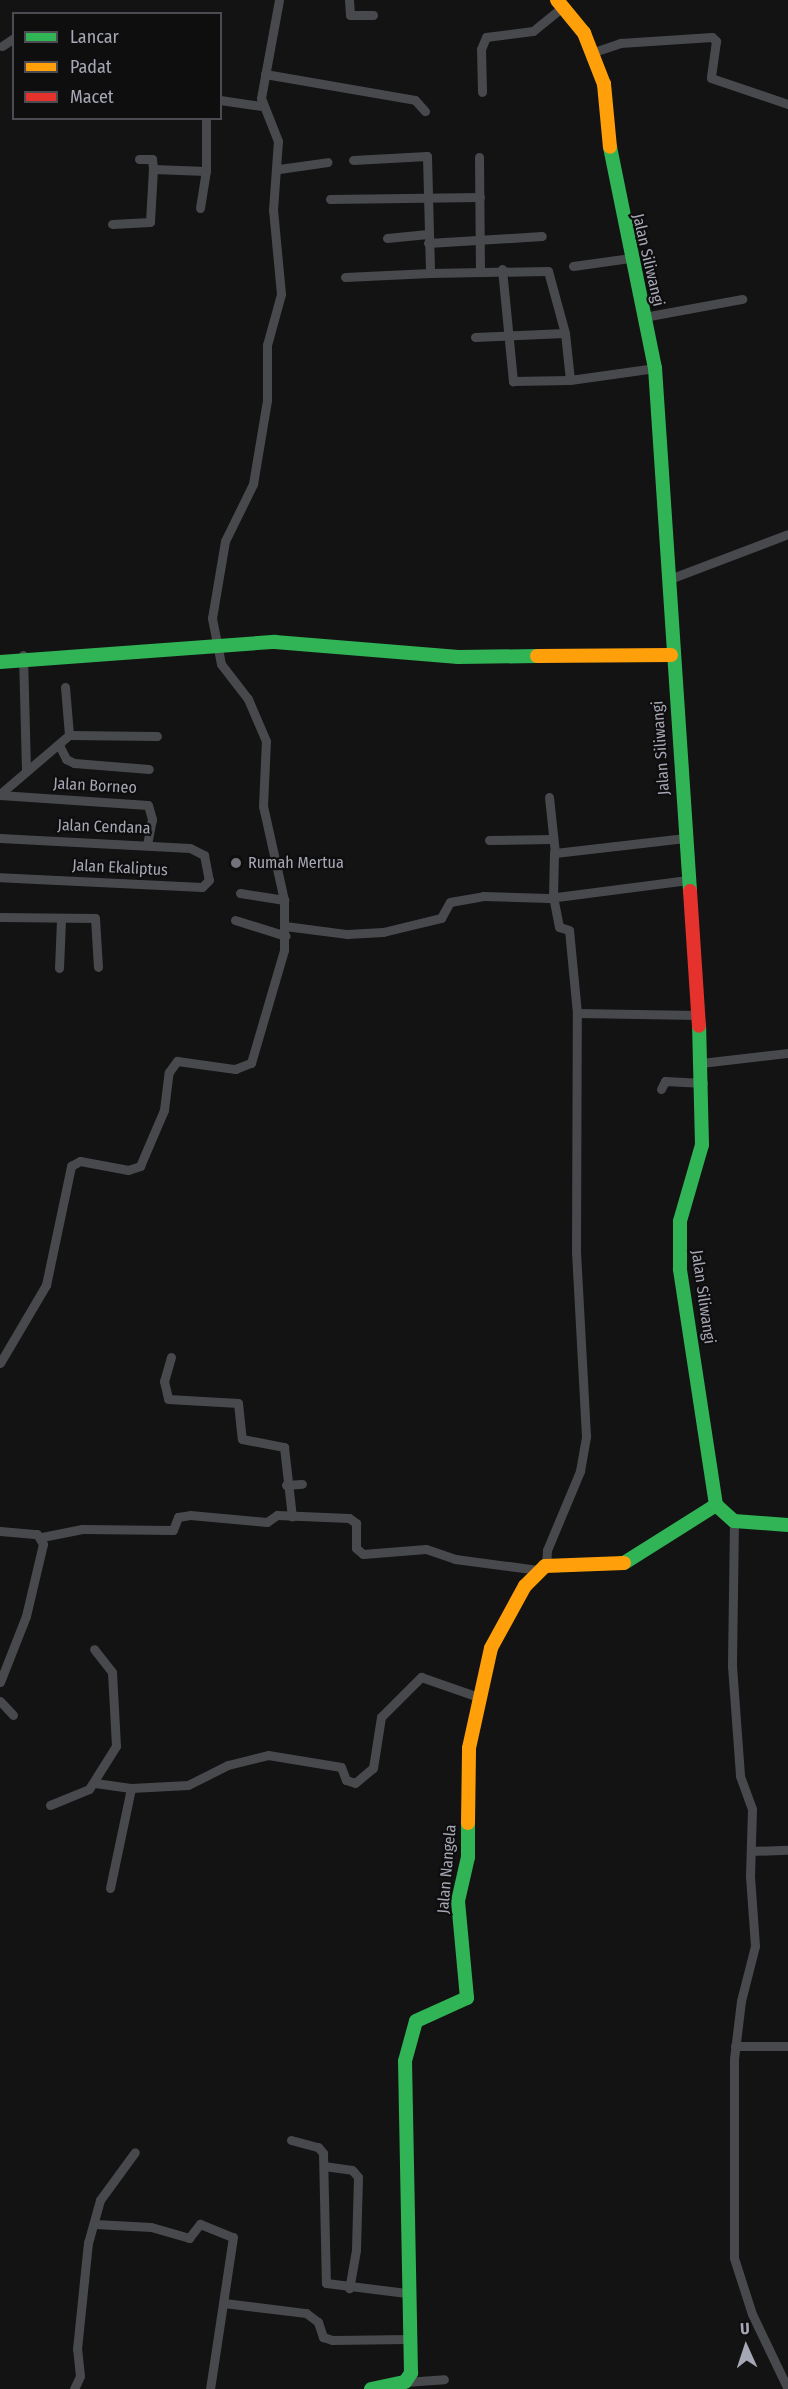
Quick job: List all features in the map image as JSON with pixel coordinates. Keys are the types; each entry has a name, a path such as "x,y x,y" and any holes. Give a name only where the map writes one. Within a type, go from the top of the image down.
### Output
{"main road":[{"name":"Jalan Siliwangi","path":"560,3 594,52 604,84 611,164 655,368 671,652 703,1083 701,1152 679,1232 716,1505"},
{"path":"0,655 23,657 214,643 322,644 505,658 671,652"},
{"path":"0,663 23,657"},
{"path":"543,1568 628,1563 716,1505 734,1521 788,1525"},
{"name":"Jalan Nangela","path":"405,2382 411,2373 406,2293 410,2185 405,2061 416,2021 468,1995 458,1901 468,1857 469,1748 478,1697 500,1628 543,1568"},
{"path":"371,2389 405,2382"}],"street":[{"path":"0,1363 46,1285 71,1166 80,1161 128,1170 140,1166 164,1110 169,1072 177,1061 235,1069 251,1063 285,931 284,900 263,806 267,756 261,723 214,643 219,562 231,527 250,495 266,410 267,345 281,294 273,210 279,169 274,124 261,106 279,0"},
{"path":"349,0 350,15 373,15"},
{"path":"482,92 480,49 486,37 533,31 560,3"},
{"path":"594,52 620,43 712,37 716,41 711,78 788,104"},
{"path":"265,74 415,100 425,111"},
{"path":"222,100 261,106"},
{"path":"200,208 206,171 206,120"},
{"path":"352,160 427,156 430,273"},
{"path":"479,157 480,270"},
{"path":"112,224 150,222 152,159 139,159"},
{"path":"279,169 328,162"},
{"path":"153,169 206,171"},
{"path":"330,199 480,197"},
{"path":"387,238 479,242 542,236"},
{"path":"573,266 631,258"},
{"path":"345,277 502,269 548,271 565,333 570,380"},
{"path":"502,269 507,335 514,384 570,380 655,368"},
{"path":"644,317 742,299"},
{"path":"475,337 565,333"},
{"path":"667,580 788,534"},
{"path":"23,657 26,769"},
{"path":"65,687 69,735"},
{"path":"0,794 26,769 69,735 157,736"},
{"path":"59,745 66,759 74,763 148,770"},
{"name":"Jalan Borneo","path":"0,794 148,805 152,819 147,844"},
{"path":"0,1532 42,1537 82,1529 173,1530 178,1517 190,1515 267,1522 275,1515 352,1518 356,1523 356,1548 363,1554 426,1549 454,1559 543,1568 547,1551 580,1471 586,1436 576,1253 577,1013 569,930 559,927 553,897 554,852 549,797"},
{"name":"Jalan Cendana","path":"0,838 147,844 190,848 204,855"},
{"path":"554,852 685,838"},
{"path":"489,840 552,839"},
{"name":"Jalan Ekaliptus","path":"0,877 202,887 209,882 204,855"},
{"path":"235,920 285,931 347,934 383,932 441,918 450,902 483,896 553,897 688,880"},
{"path":"240,893 284,900"},
{"path":"0,917 98,921 98,967"},
{"path":"59,968 61,920"},
{"path":"577,1013 698,1015"},
{"path":"701,1063 788,1053"},
{"path":"661,1089 665,1081 703,1083"},
{"path":"171,1357 164,1381 168,1399 238,1403 242,1439 284,1447 291,1517"},
{"path":"286,1485 302,1484"},
{"path":"734,1521 732,1666 740,1776 752,1809 751,1851 755,1946 735,2046 734,2258 752,2314 788,2389"},
{"path":"0,1682 33,1595 42,1537"},
{"path":"94,1649 112,1672 116,1746 102,1762 95,1783"},
{"path":"51,1805 95,1783 131,1788 188,1785 228,1765 268,1755 341,1767 346,1780 355,1783 373,1768 381,1717 421,1677 478,1697"},
{"path":"0,1701 13,1715"},
{"path":"110,1888 131,1788"},
{"path":"751,1851 788,1850"},
{"path":"735,2046 788,2046"},
{"path":"291,2140 322,2150 324,2166 322,2272 330,2287 406,2293"},
{"path":"74,2389 80,2376 77,2349 86,2249 95,2224 97,2208 109,2184 135,2152"},
{"path":"324,2166 352,2170 358,2177 356,2250 349,2288"},
{"path":"95,2224 152,2227 189,2238 200,2224 230,2234 225,2303 210,2389"},
{"path":"225,2303 306,2313 318,2322 323,2337 332,2340 408,2339"},
{"path":"405,2382 444,2379"}],"traffic: fast":[{"path":"610,147 655,368 690,891"},
{"path":"0,662 275,642 458,657 537,656"},
{"path":"624,1563 716,1505 680,1269 680,1221 702,1145 699,1026"},
{"path":"716,1505 734,1521 788,1525"},
{"path":"371,2389 405,2382 411,2373 405,2061 416,2021 467,1998 458,1901 468,1857 468,1823"}],"traffic: slow":[{"path":"557,0 584,33 604,84 610,147"},
{"path":"537,656 671,655"},
{"path":"468,1823 469,1748 491,1648 525,1586 545,1566 624,1563"}],"traffic: jam":[{"path":"690,891 699,1026"}],"place":[{"name":"Rumah Mertua","path":"236,863"}]}
